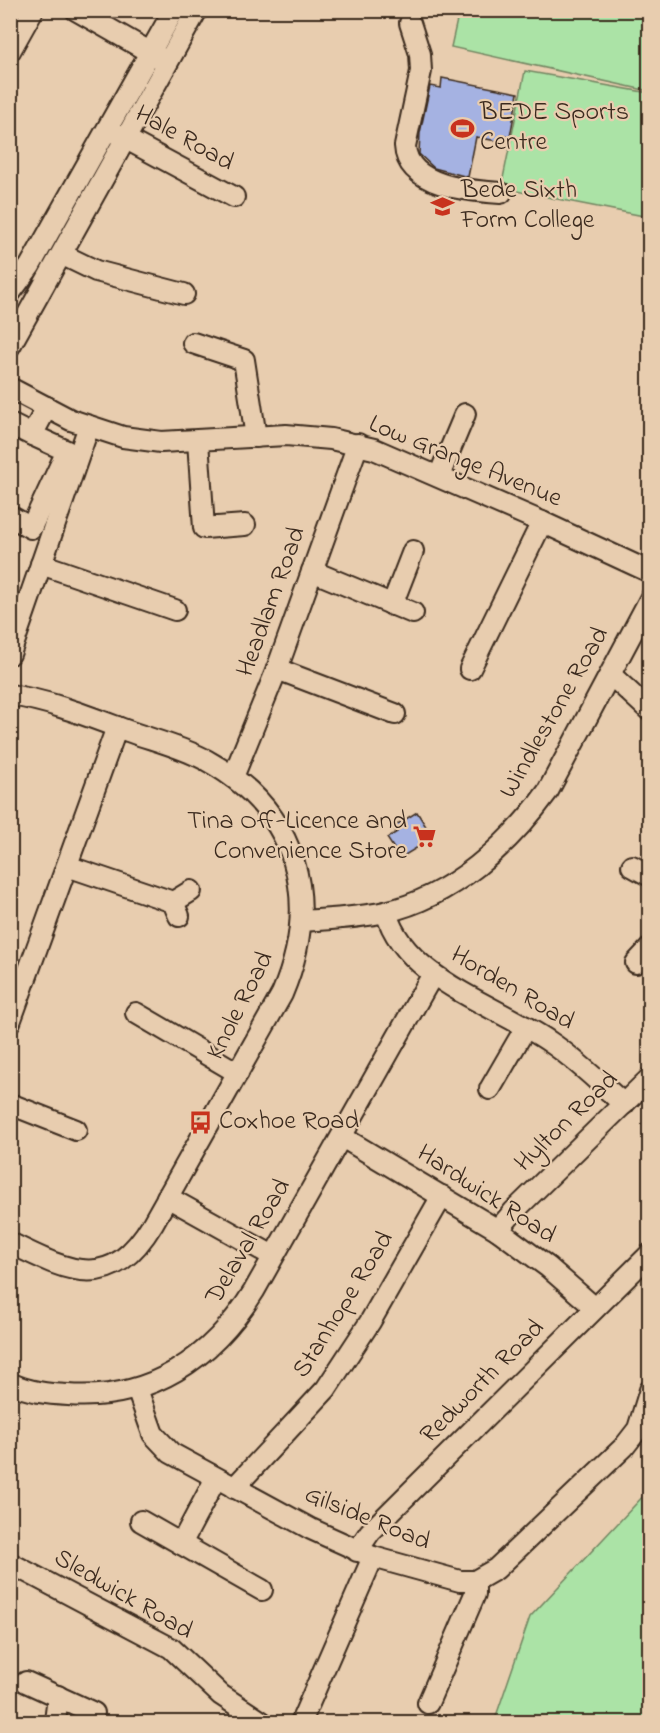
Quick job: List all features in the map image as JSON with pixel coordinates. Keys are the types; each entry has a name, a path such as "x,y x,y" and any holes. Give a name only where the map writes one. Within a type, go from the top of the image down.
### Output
{"street":[{"path":"10,51 33,10"},
{"path":"76,10 168,63"},
{"path":"31,309 10,295 30,266 174,10"},
{"path":"10,346 63,255 197,10"},
{"path":"410,23 420,54 421,71 405,146 405,157 416,170 449,187 501,193"},
{"name":"Hale Road","path":"108,129 235,196"},
{"path":"63,255 96,271 184,294"},
{"path":"193,343 244,360 256,437"},
{"name":"Low Grange Avenue","path":"10,388 89,426 123,437 161,442 286,435 358,444 392,454 650,572"},
{"path":"32,435 47,407"},
{"path":"439,476 465,414"},
{"path":"10,424 67,451 31,528 10,516"},
{"path":"10,654 89,426"},
{"path":"198,441 204,528 246,525"},
{"name":"Headlam Road","path":"233,777 277,669 358,444"},
{"path":"470,669 542,522"},
{"path":"392,604 413,551"},
{"path":"41,564 175,610"},
{"path":"312,571 413,613"},
{"name":"Windlestone Road","path":"303,921 386,912 426,898 498,848 513,834 548,791 650,599"},
{"path":"277,669 399,715"},
{"path":"611,675 650,711"},
{"name":"Knole Road","path":"10,695 36,699 117,727 203,759 233,777 265,809 286,844 299,881 303,921 294,967 282,994 167,1197 134,1250 123,1260 99,1270 69,1270 10,1244"},
{"path":"10,1022 117,727"},
{"path":"67,866 176,909 191,891"},
{"name":"Horden Road","path":"386,912 390,928 411,957 433,974 525,1027 571,1058 624,1104"},
{"name":"Delaval Road","path":"10,1383 42,1393 82,1396 137,1389 172,1373 211,1347 239,1316 433,974"},
{"path":"136,1013 238,1073"},
{"path":"490,1089 525,1027"},
{"name":"Hylton Road","path":"498,1230 514,1211 650,1078"},
{"path":"10,1104 78,1131"},
{"name":"Hardwick Road","path":"342,1137 498,1230 548,1267 595,1308"},
{"name":"Stanhope Road","path":"234,1488 327,1389 370,1322 442,1196"},
{"path":"167,1197 273,1256"},
{"name":"Redworth Road","path":"365,1554 370,1532 595,1308 646,1263"},
{"name":"Gilside Road","path":"137,1389 153,1434 161,1446 216,1478 365,1554 439,1577 475,1581"},
{"path":"428,1703 475,1594 475,1581 496,1569 624,1447 638,1429 650,1390"},
{"path":"181,1544 216,1478"},
{"path":"141,1521 262,1590"},
{"path":"301,1722 365,1554"},
{"name":"Sledwick Road","path":"10,1563 171,1648 221,1695 262,1722"},
{"path":"26,1682 94,1713"},
{"path":"55,1722 58,1696"}],"green space":[{"path":"459,11 649,11 649,91 451,47"},
{"path":"525,71 649,93 649,217 501,188"},
{"path":"649,1490 649,1722 494,1722 530,1617"}],"building":[{"name":"BEDE Sports Centre","path":"442,78 518,93 510,137 503,136 502,142 476,137 468,177 434,168 419,154 420,133 430,86 441,88"},
{"path":"417,812 433,838 400,858 387,838 397,832 393,827"}],"place":[{"name":"BEDE Sports Centre","path":"462,128"},
{"name":"Bede Sixth Form College","path":"443,206"},
{"name":"Tina Off-Licence and Convenience Store","path":"425,837"},
{"name":"Coxhoe Road","path":"201,1122"}]}
